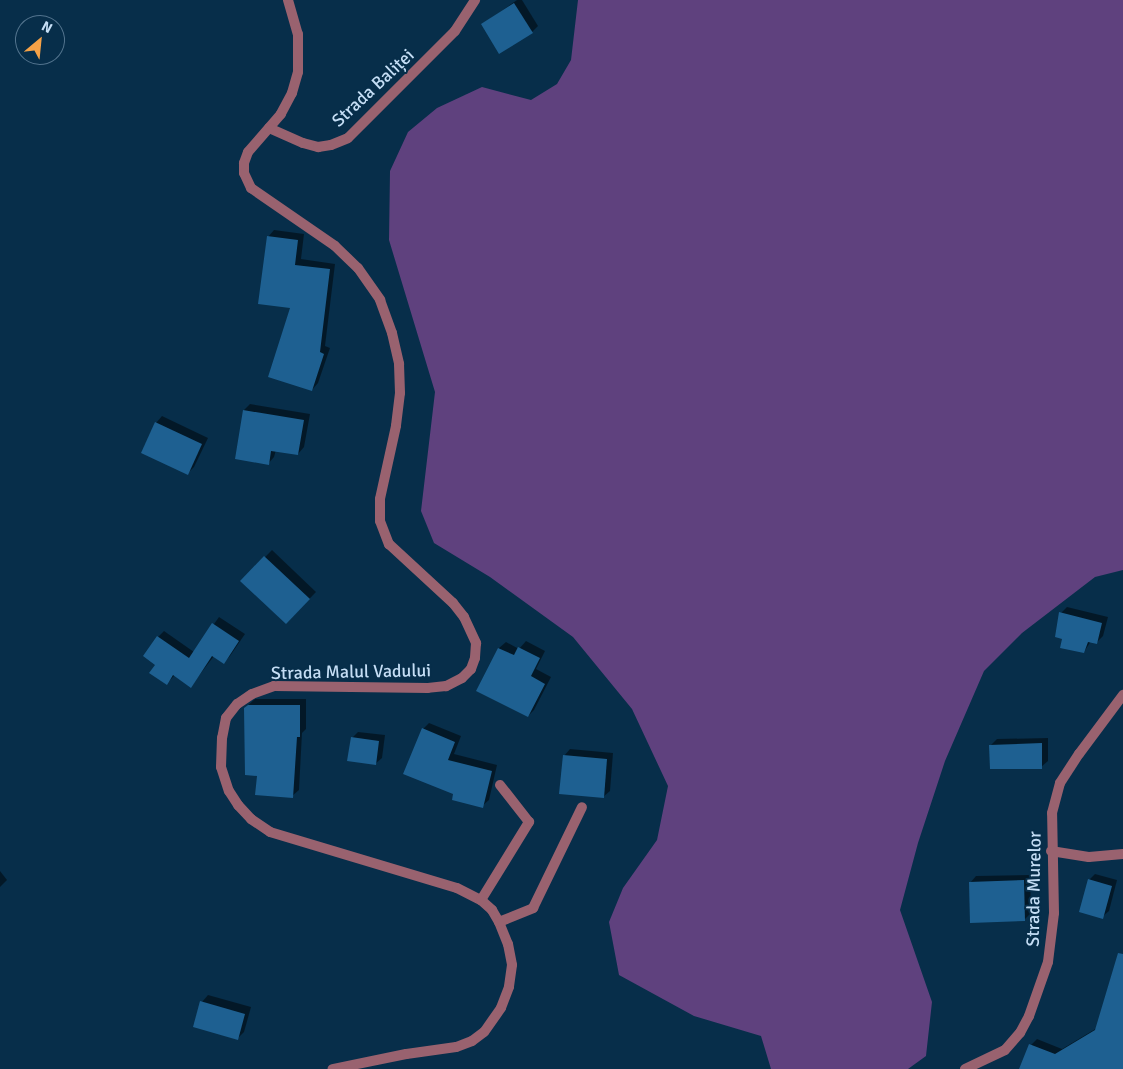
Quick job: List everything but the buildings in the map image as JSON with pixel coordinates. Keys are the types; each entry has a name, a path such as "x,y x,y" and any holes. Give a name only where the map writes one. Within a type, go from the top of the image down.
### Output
{"street":[{"name":"Strada Malul Vadului","path":"288,0 298,34 298,72 281,114 248,152 244,163 244,173 251,188 335,246 358,268 380,300 392,333 399,364 400,393 396,426 380,500 380,521 389,544 453,603 464,617 476,643 475,658 471,669 462,678 446,686 428,688 274,686 252,694 238,704 226,718 222,738 221,767 229,791 238,806 251,820 270,832 458,888 480,900 492,910 499,922 508,944 512,965 509,987 501,1008 484,1032 456,1047 406,1054 333,1069"},
{"name":"Strada Baliței","path":"270,128 303,143 318,147 331,145 348,138 455,31 475,0"},
{"name":"Strada Murelor","path":"965,1069 1005,1050 1020,1033 1039,992 1048,962 1054,913 1051,851 1052,813 1060,783 1123,695"},
{"path":"480,900 530,822 500,785"},
{"path":"499,922 533,908 582,807"},
{"path":"1051,851 1089,857 1123,854"}],"shaded area":[{"path":"578,0 1123,0 1123,570 1095,577 1022,633 984,671 945,761 918,843 900,910 932,1002 926,1056 908,1069 771,1069 761,1036 694,1016 619,975 609,922 623,888 657,840 668,786 632,709 573,637 490,577 434,543 421,511 435,392 389,240 390,171 408,132 437,108 482,87 531,100 557,84 571,60"}]}
